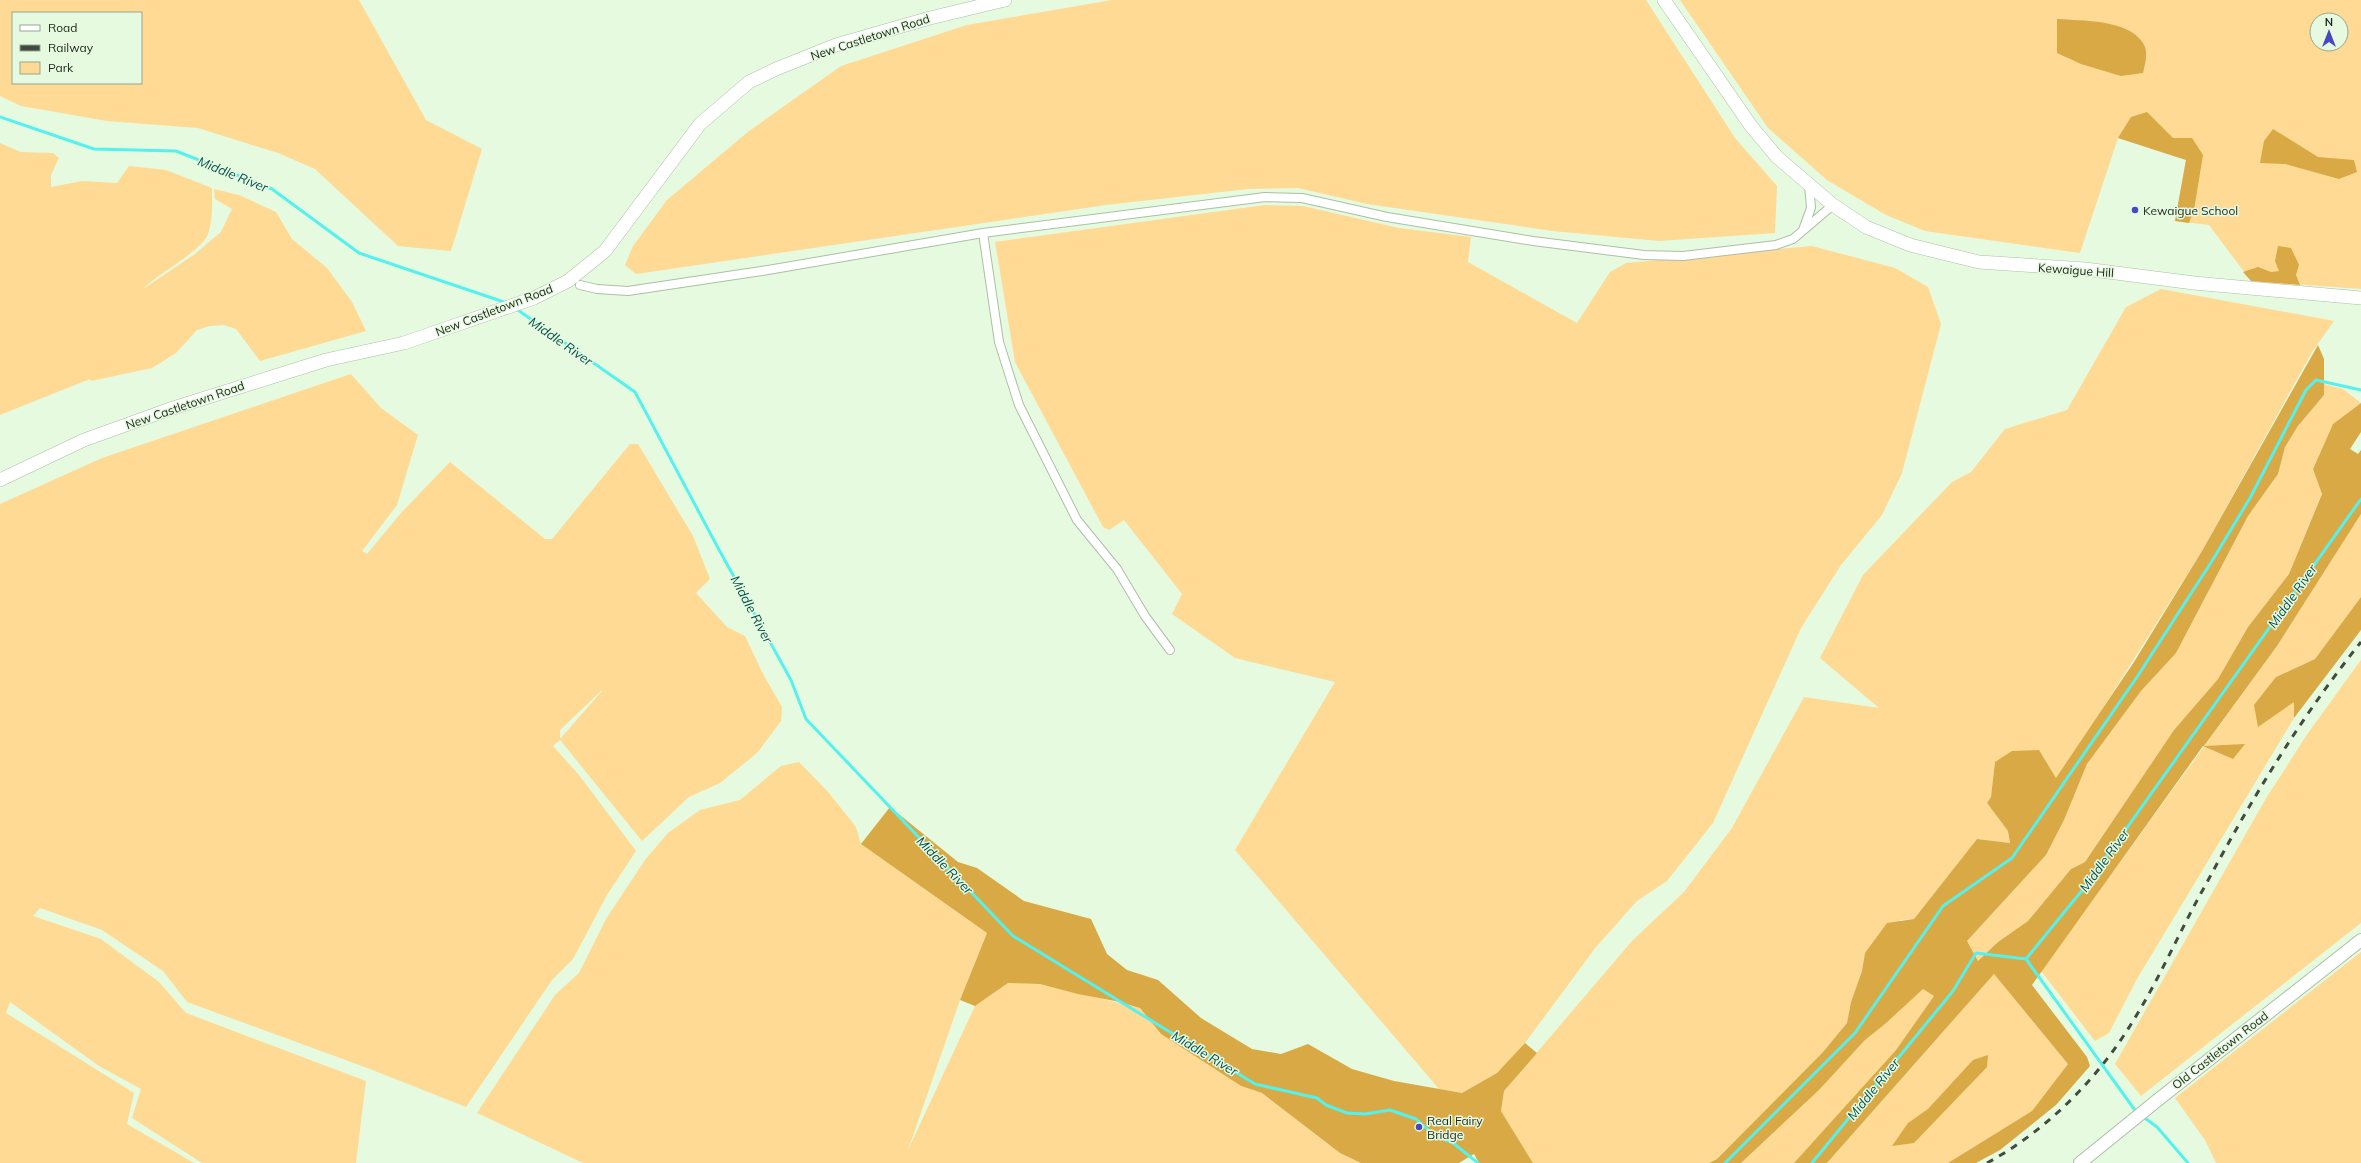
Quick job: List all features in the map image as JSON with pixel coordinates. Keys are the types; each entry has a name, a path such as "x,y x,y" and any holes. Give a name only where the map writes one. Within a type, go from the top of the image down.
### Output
{"highway":[{"name":"New Castletown Road","path":"0,480 84,440 170,409 326,360 404,343 534,298 568,281 605,251 700,124 749,82 776,69 836,45 930,18 1005,0"},
{"name":"Kewaigue Hill","path":"1664,0 1751,126 1777,157 1833,205 1866,227 1910,245 1979,262 2085,269 2194,283 2361,298"}],"main road":[{"name":"Old Castletown Road","path":"2080,1163 2361,940"}],"street":[{"path":"1802,233 1812,208 1808,185"},
{"path":"580,285 597,289 628,291 768,270 983,233 1266,197 1302,198 1410,221 1533,241 1644,255 1682,256 1776,245 1793,239 1802,233 1833,205"},
{"path":"983,233 999,342 1019,405 1077,520 1117,569 1144,616 1170,650"}],"green space":[{"path":"0,0 359,0 426,120 482,149 451,251 398,246 315,169 278,153 198,128 107,121 21,106 0,96"},
{"path":"1112,0 1646,0 1735,138 1777,186 1775,233 1659,241 1553,231 1367,204 1298,188 1248,189 1106,205 636,274 625,265 633,246 667,200 749,131 841,66 967,25"},
{"path":"1680,0 2361,0 2361,289 2251,281 2209,225 2175,221 2186,160 2118,138 2080,253 1925,231 1886,215 1827,180 1768,128"},
{"path":"0,143 21,152 53,153 59,158 51,175 51,187 82,181 117,183 129,166 166,170 212,188 211,223 204,241 143,289 195,254 221,232 232,209 215,199 214,189 239,195 276,212 292,239 327,268 352,302 366,331 260,361 236,329 224,325 210,326 197,330 176,353 152,368 91,381 90,379 0,415"},
{"path":"1265,205 1303,206 1399,228 1471,237 1468,262 1577,323 1610,272 1626,263 1812,246 1895,268 1928,287 1941,324 1902,473 1882,515 1841,565 1801,628 1713,823 1667,881 1637,901 1596,947 1525,1043 1497,1073 1462,1093 1439,1089 1235,850 1335,682 1235,658 1172,614 1182,594 1124,520 1109,530 1103,527 1015,362 995,242"},
{"path":"2161,289 2334,321 2312,352 2202,551 2076,751 2056,778 2039,750 1995,762 1991,797 1987,803 2008,831 2010,843 1977,839 1914,919 1900,920 1865,953 1862,971 1851,1002 1847,1023 1823,1052 1717,1159 1709,1163 1533,1163 1501,1111 1504,1091 1632,941 1684,892 1732,828 1804,697 1879,708 1820,658 1863,575 1952,482 1971,472 2005,429 2067,410 2126,307"},
{"path":"351,374 381,408 418,435 397,505 362,551 367,554 400,514 450,462 545,539 552,539 630,444 638,444 693,536 710,579 696,593 727,627 745,636 763,674 782,707 781,721 758,752 720,783 689,797 642,841 560,740 553,746 579,775 636,851 607,895 573,959 552,980 466,1107 370,1069 187,1002 163,971 102,930 40,908 33,916 101,939 159,982 186,1013 366,1081 356,1163 202,1163 132,1118 141,1089 99,1066 10,1002 6,1013 134,1093 127,1124 194,1163 0,1163 0,504 102,458","holes":["602,691 560,739 560,730"]},
{"path":"2324,384 2343,389 2361,403 2333,424 2313,469 2322,493 2289,574 2248,627 2218,679 2174,730 2085,862 2071,869 2028,921 1998,942 1978,961 1967,941 2046,855 2064,820 2087,764 2141,691 2176,653 2248,516 2278,474 2285,447 2298,426 2324,395"},
{"path":"2361,514 2361,597 2315,659 2276,677 2294,702 2294,718 2137,979 2109,1033 2095,1041 2041,971 2277,646"},
{"path":"2361,660 2361,923 2141,1096 2115,1064 2265,800 2308,733"},
{"path":"799,762 829,793 856,827 861,844 987,933 960,1000 908,1150 975,1006 1008,983 1040,984 1140,1008 1161,1034 1241,1086 1262,1093 1340,1153 1361,1163 583,1163 477,1113 555,995 579,973 606,919 645,860 668,833 700,810 740,800 781,766"},
{"path":"2361,952 2361,1163 2216,1163 2205,1140 2175,1098"},
{"path":"1994,974 2068,1064 2032,1111 1948,1163 1827,1163"},
{"path":"1923,988 1934,996 1896,1050 1794,1163 1741,1163 1819,1090 1865,1040 1885,1024"}],"shaded area":[{"path":"2057,19 2091,21 2116,25 2127,29 2136,35 2145,47 2146,58 2143,73 2121,76 2081,64 2057,53"},
{"path":"2147,112 2173,138 2192,138 2203,155 2194,210 2189,223 2175,221 2186,160 2118,138 2131,117"},
{"path":"2273,129 2318,157 2354,160 2357,172 2339,179 2285,164 2260,163 2264,141"},
{"path":"2278,246 2291,248 2299,265 2296,275 2300,285 2251,281 2243,272 2258,267 2271,272 2279,271 2275,261"},
{"path":"2318,345 2324,359 2324,395 2298,426 2285,447 2278,474 2248,516 2176,653 2141,691 2087,764 2064,820 2046,855 1967,941 1978,961 1998,942 2028,921 2071,869 2085,862 2174,730 2218,679 2248,627 2289,574 2322,494 2313,469 2333,424 2361,403 2361,432 2350,449 2358,454 2361,450 2361,514 2277,646 2204,746 2245,744 2233,759 2203,746 2032,985 2087,1057 2090,1066 2056,1105 2000,1150 1976,1163 1948,1163 2032,1111 2068,1064 1994,974 1827,1163 1794,1163 1896,1050 1934,996 1923,989 1865,1040 1819,1090 1741,1163 1709,1163 1717,1159 1823,1052 1847,1023 1851,1002 1862,971 1865,953 1887,923 1914,919 1977,839 2010,843 2008,831 1987,803 1991,797 1995,762 2012,751 2039,750 2056,778 2134,662 2202,551"},
{"path":"2361,597 2361,630 2294,718 2294,702 2258,727 2254,705 2276,677 2315,659"},
{"path":"890,807 958,862 977,868 1024,901 1091,919 1107,954 1127,970 1158,980 1201,1018 1252,1049 1281,1054 1308,1044 1352,1069 1394,1081 1462,1093 1497,1073 1525,1043 1537,1053 1504,1091 1501,1111 1533,1163 1479,1163 1474,1154 1459,1163 1361,1163 1340,1153 1262,1093 1241,1086 1161,1034 1140,1008 1040,984 1008,983 975,1006 960,1000 987,933 861,844"},
{"path":"1988,1055 1987,1067 1914,1143 1892,1146 1908,1123 1928,1109 1973,1060"}],"waterway":[{"name":"Middle River","path":"0,117 94,149 176,151 272,189 359,253 507,303"},
{"name":"Middle River","path":"515,308 635,392 717,546 791,680 806,719 1013,936 1255,1084 1317,1098 1326,1105 1347,1113 1365,1114 1390,1110 1416,1119 1434,1135 1453,1143 1478,1163"},
{"path":"1725,1163 1855,1033 1943,906 2012,858 2137,677 2212,561 2250,498 2306,390 2316,380 2361,390"},
{"name":"Middle River","path":"2026,959 2084,888 2361,499"},
{"name":"Middle River","path":"1812,1163 1953,991 1976,953 2026,959"},
{"path":"2026,959 2137,1113"},
{"path":"2142,1116 2157,1127 2188,1163"}],"railway":[{"path":"1987,1163 2009,1150 2050,1119 2069,1102 2104,1063 2143,1005 2222,854 2258,791 2317,700 2361,642"}],"place":[{"name":"Kewaigue School","path":"2135,210"},
{"name":"Real Fairy Bridge","path":"1419,1127"}]}
